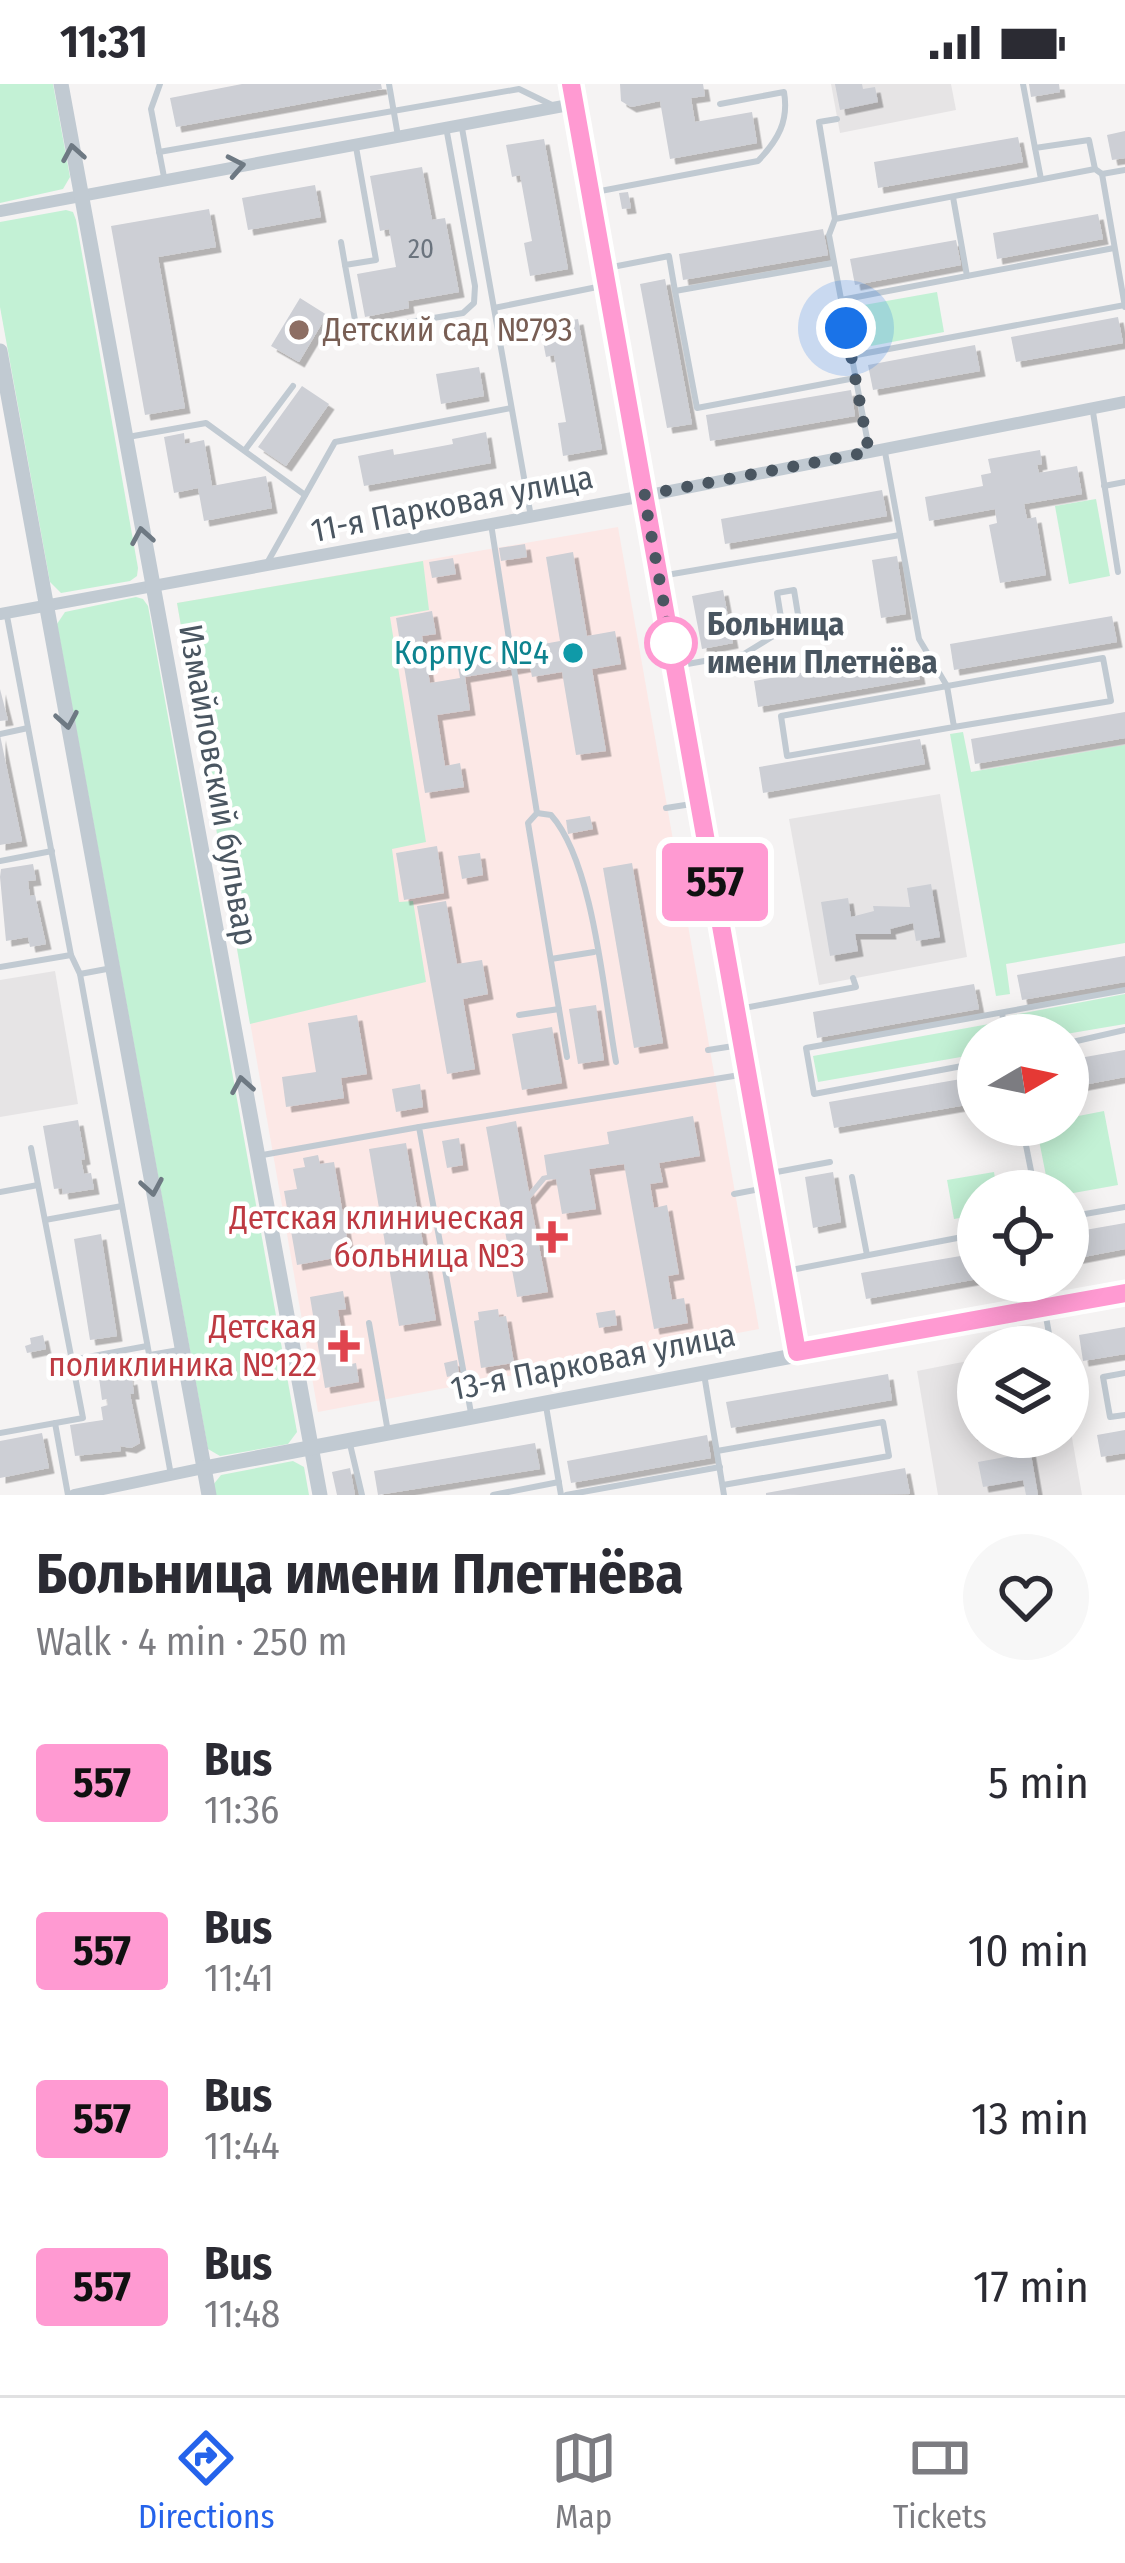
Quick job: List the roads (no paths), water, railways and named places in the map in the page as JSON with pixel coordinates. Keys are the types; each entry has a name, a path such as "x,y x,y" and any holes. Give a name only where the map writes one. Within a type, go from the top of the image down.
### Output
{"street":[{"name":"Измайловский бульвар","path":"61,84 254,1156 320,1495"},
{"path":"571,84 797,1352"},
{"path":"0,212 574,104"},
{"path":"0,351 208,1495"},
{"name":"11-я Парковая улица","path":"2,612 531,517 1125,402"},
{"name":"13-я Парковая улица","path":"71,1495 703,1370 1125,1293"}],"lane":[{"path":"160,84 151,109 164,180"},
{"path":"389,84 398,136"},
{"path":"1023,84 1041,179"},
{"path":"159,152 518,89 556,107"},
{"path":"590,193 758,161 776,143 788,112 784,92 720,104"},
{"path":"837,118 819,122 835,219 829,235 869,452"},
{"path":"462,124 531,517"},
{"path":"341,242 357,331 464,314 474,303 475,286 446,127"},
{"path":"851,356 1125,307 1089,140 1035,148"},
{"path":"345,265 376,260 356,143"},
{"path":"835,219 1041,179 1125,170"},
{"path":"953,196 967,276"},
{"path":"842,300 1114,248"},
{"path":"604,269 669,256 697,408 855,377"},
{"path":"675,291 834,262"},
{"path":"494,308 607,285"},
{"path":"244,451 293,386"},
{"path":"265,566 335,442 511,407"},
{"path":"1092,408 1118,572"},
{"path":"124,437 206,423 305,495"},
{"path":"885,449 919,639 947,686 954,727"},
{"path":"1104,485 1125,482"},
{"path":"491,524 512,658"},
{"path":"659,577 900,535"},
{"path":"676,666 744,654 784,630 800,627 794,590 777,593 784,630"},
{"path":"2,612 71,955 80,974 171,1474"},
{"path":"1102,658 1111,701 788,756 781,716 947,686 1102,658"},
{"path":"514,669 537,813"},
{"path":"0,734 28,728"},
{"path":"666,808 701,802"},
{"path":"537,813 551,815 562,826 578,862 616,1062"},
{"path":"537,813 528,823 567,1057"},
{"path":"0,861 52,851"},
{"path":"550,959 596,951"},
{"path":"0,968 71,955"},
{"path":"80,974 112,968"},
{"path":"737,1010 856,987 854,978"},
{"path":"996,1014 1125,990"},
{"path":"520,1015 559,1009"},
{"path":"957,1021 806,1048 814,1094 957,1067"},
{"path":"1089,1038 1125,1030"},
{"path":"708,1050 744,1044"},
{"path":"254,1156 749,1073"},
{"path":"419,1126 472,1417"},
{"path":"0,1433 83,1418 31,1148"},
{"path":"734,1194 830,1162"},
{"path":"852,1177 867,1256"},
{"path":"0,1192 38,1185"},
{"path":"45,1220 122,1207"},
{"path":"1089,1213 1125,1207"},
{"path":"782,1271 957,1238"},
{"path":"1050,1302 1051,1326"},
{"path":"369,1323 389,1433"},
{"path":"72,1360 182,1350"},
{"path":"703,1370 724,1495"},
{"path":"1125,1373 1103,1377 1110,1418 1125,1415"},
{"path":"545,1403 564,1495 720,1466"},
{"path":"717,1451 883,1422 889,1456 723,1484"},
{"path":"55,1424 71,1495"},
{"path":"349,1441 362,1495"},
{"path":"493,1495 559,1482"}],"place":[{"name":"Детский сад №793","path":"299,330"},
{"name":"Больница имени Плетнёва","path":"671,643"},
{"name":"Корпус №4","path":"573,653"},
{"name":"Детская клиническая больница №3","path":"552,1237"},
{"name":"Детская поликлиника №122","path":"344,1346"}]}
